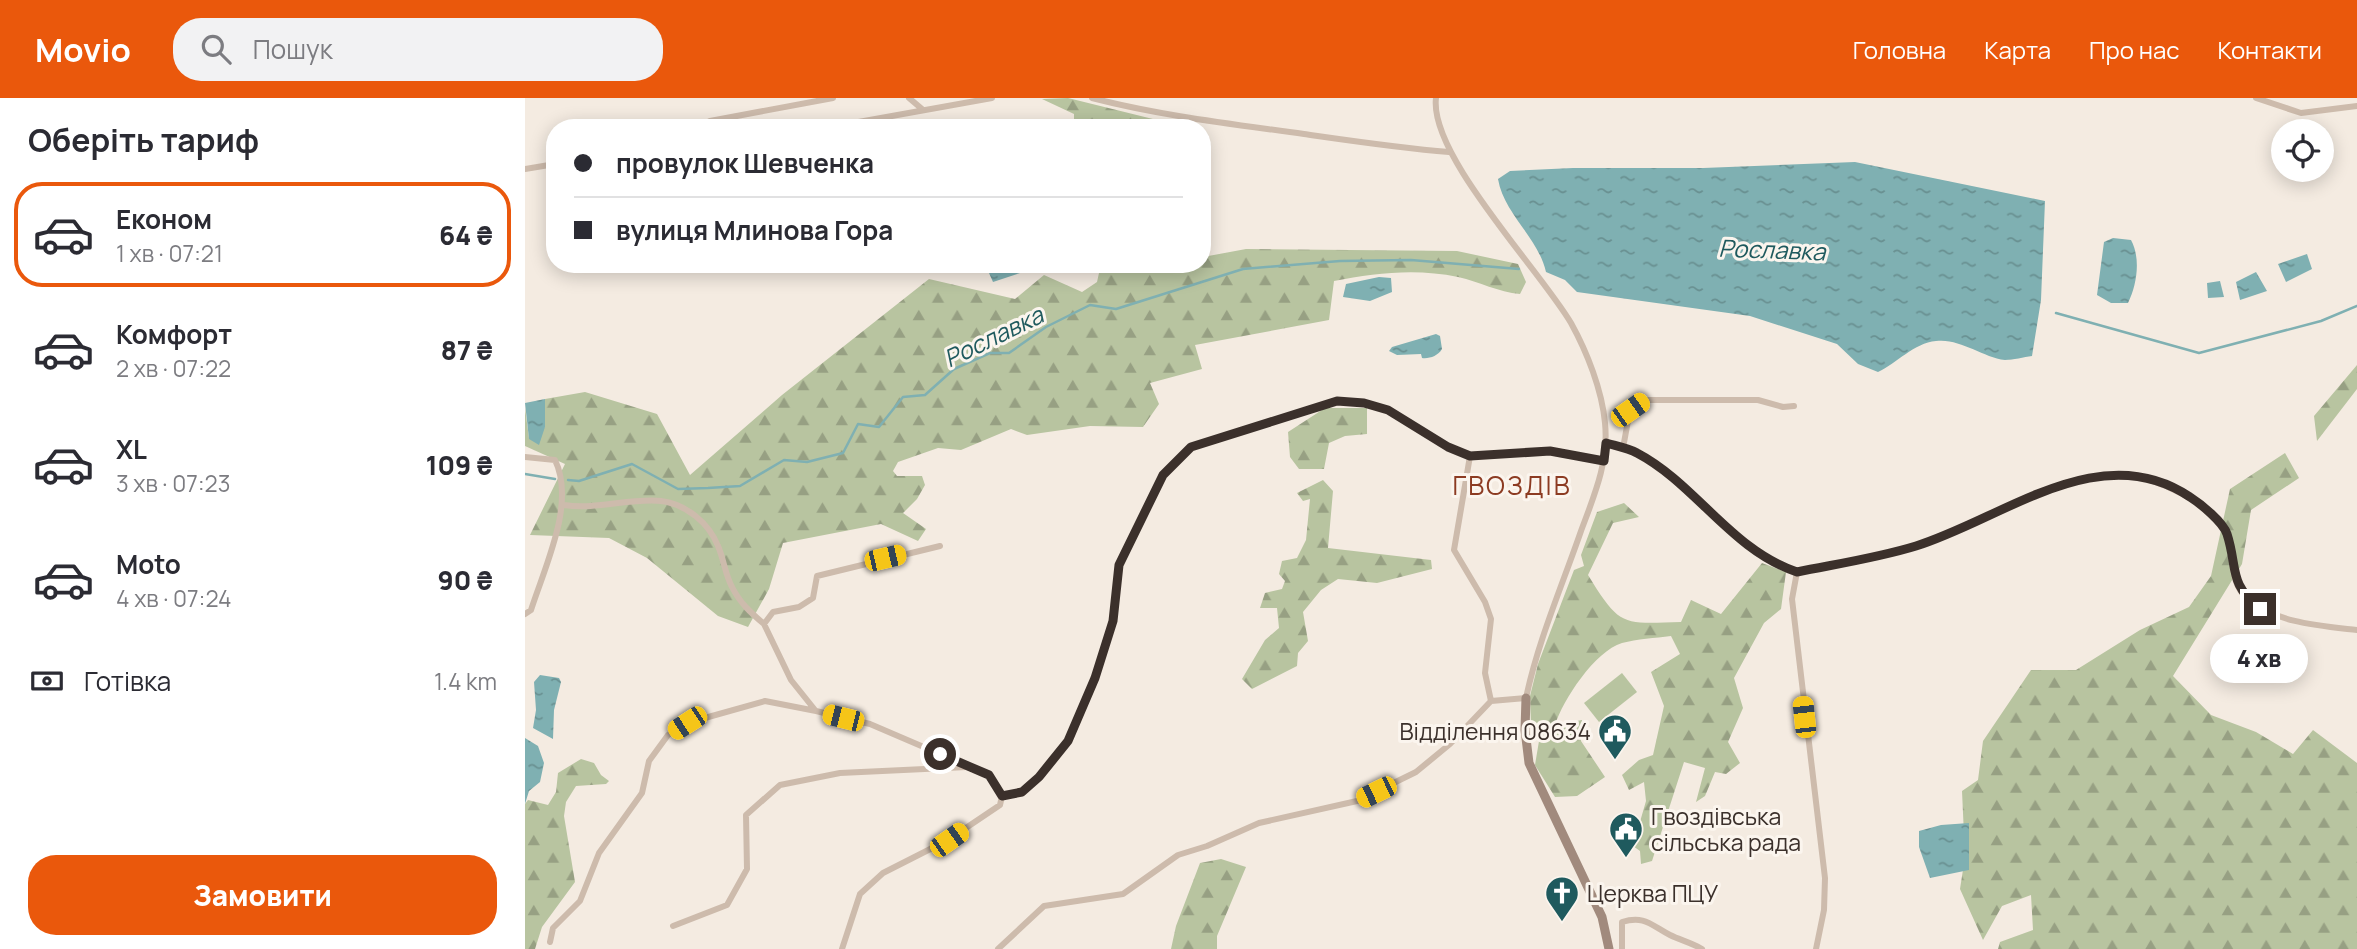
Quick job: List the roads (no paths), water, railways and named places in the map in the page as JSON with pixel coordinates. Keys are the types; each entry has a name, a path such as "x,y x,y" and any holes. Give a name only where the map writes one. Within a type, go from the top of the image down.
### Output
{"street":[{"path":"720,119 833,98"},
{"path":"909,98 922,109"},
{"path":"880,119 992,98"},
{"path":"1092,98 1142,111 1191,119"},
{"path":"1436,98 1435,108 1449,152 1570,322 1600,399 1606,443 1604,461 1534,664 1526,698 1525,730 1529,763 1602,916 1609,949"},
{"path":"2256,98 2301,113 2357,106"},
{"path":"1211,122 1377,146 1449,152"},
{"path":"525,169 546,166"},
{"path":"1623,448 1630,410 1644,400 1758,400 1783,407 1794,406"},
{"path":"1002,796 1022,792 1039,777 1068,741 1095,678 1113,621 1119,565 1163,475 1191,447 1337,401 1364,403 1388,410 1448,447 1470,456 1550,451 1604,461"},
{"path":"1606,443 1637,453 1682,485 1716,520 1745,543 1797,572 1917,546 2079,479 2127,475 2143,477 2190,497 2227,532 2237,585 2244,597 2260,609 2323,626 2357,630"},
{"path":"1470,456 1454,550 1485,602 1491,619 1485,673 1491,701"},
{"path":"525,457 555,460 561,472 564,505 528,612"},
{"path":"564,505 583,508 659,501 681,506 703,522 718,545 732,588 746,609 764,624 791,680 816,711"},
{"path":"764,624 773,612 799,607 813,598 817,576 940,545"},
{"path":"1797,572 1791,600 1825,878 1824,910 1816,949"},
{"path":"999,949 1044,906 1123,894 1178,855 1207,846 1259,823 1357,801 1416,772 1450,744 1491,701 1526,698"},
{"path":"550,942 553,928 580,901 600,853 642,793 649,761 668,735 687,723 765,701 870,724 989,775 1002,796 1000,805 949,840 883,873 860,894 842,949"},
{"path":"673,926 727,905 747,869 746,815 780,785 840,773 969,766"},
{"path":"1622,949 1622,922 1635,918 1647,919 1670,935 1702,949"}],"water":[{"path":"1855,162 2045,201 2041,300 2032,356 2005,360 1954,342 1936,341 1913,349 1878,372 1858,364 1837,344 1750,316 1577,292 1565,280 1546,272 1536,248 1501,192 1498,179 1510,171 1573,168 1703,168"},
{"path":"2113,238 2131,240 2136,255 2136,280 2128,303 2111,303 2097,295 2104,242"},
{"path":"2307,254 2312,269 2286,282 2278,264"},
{"path":"2256,272 2267,291 2240,300 2236,282"},
{"path":"989,273 1020,273 993,282"},
{"path":"1379,277 1391,278 1392,292 1370,301 1343,297 1346,284"},
{"path":"2220,281 2224,297 2208,298 2207,283"},
{"path":"1436,334 1440,336 1442,349 1433,356 1422,358 1421,354 1397,355 1389,351 1392,347"},
{"path":"545,399 545,427 539,445 529,439 525,403"},
{"path":"540,675 559,678 561,682 554,710 553,739 533,728 536,710 534,682"},
{"path":"525,738 538,746 544,763 540,782 529,791 525,804"},
{"path":"1969,823 1969,870 1930,878 1919,847 1919,831 1941,825"}],"waterway":[{"name":"Рославка","path":"568,480 579,481 632,464 678,489 740,486 784,460 807,462 843,453 858,424 879,427 903,397 925,395 954,369 990,353 1009,353 1046,327 1090,305 1116,309 1243,269 1340,261 1411,260 1519,269"},
{"name":"Рославка","path":"2056,313 2199,353 2321,321 2357,306"},
{"path":"525,474 555,479"}],"place":[{"name":"Відділення 08634","path":"1615,761"},
{"name":"Гвоздівська сільська рада","path":"1626,859"},
{"name":"Церква ПЦУ","path":"1562,923"}],"district":[{"name":"ГВОЗДІВ","path":"1512,485"}]}
